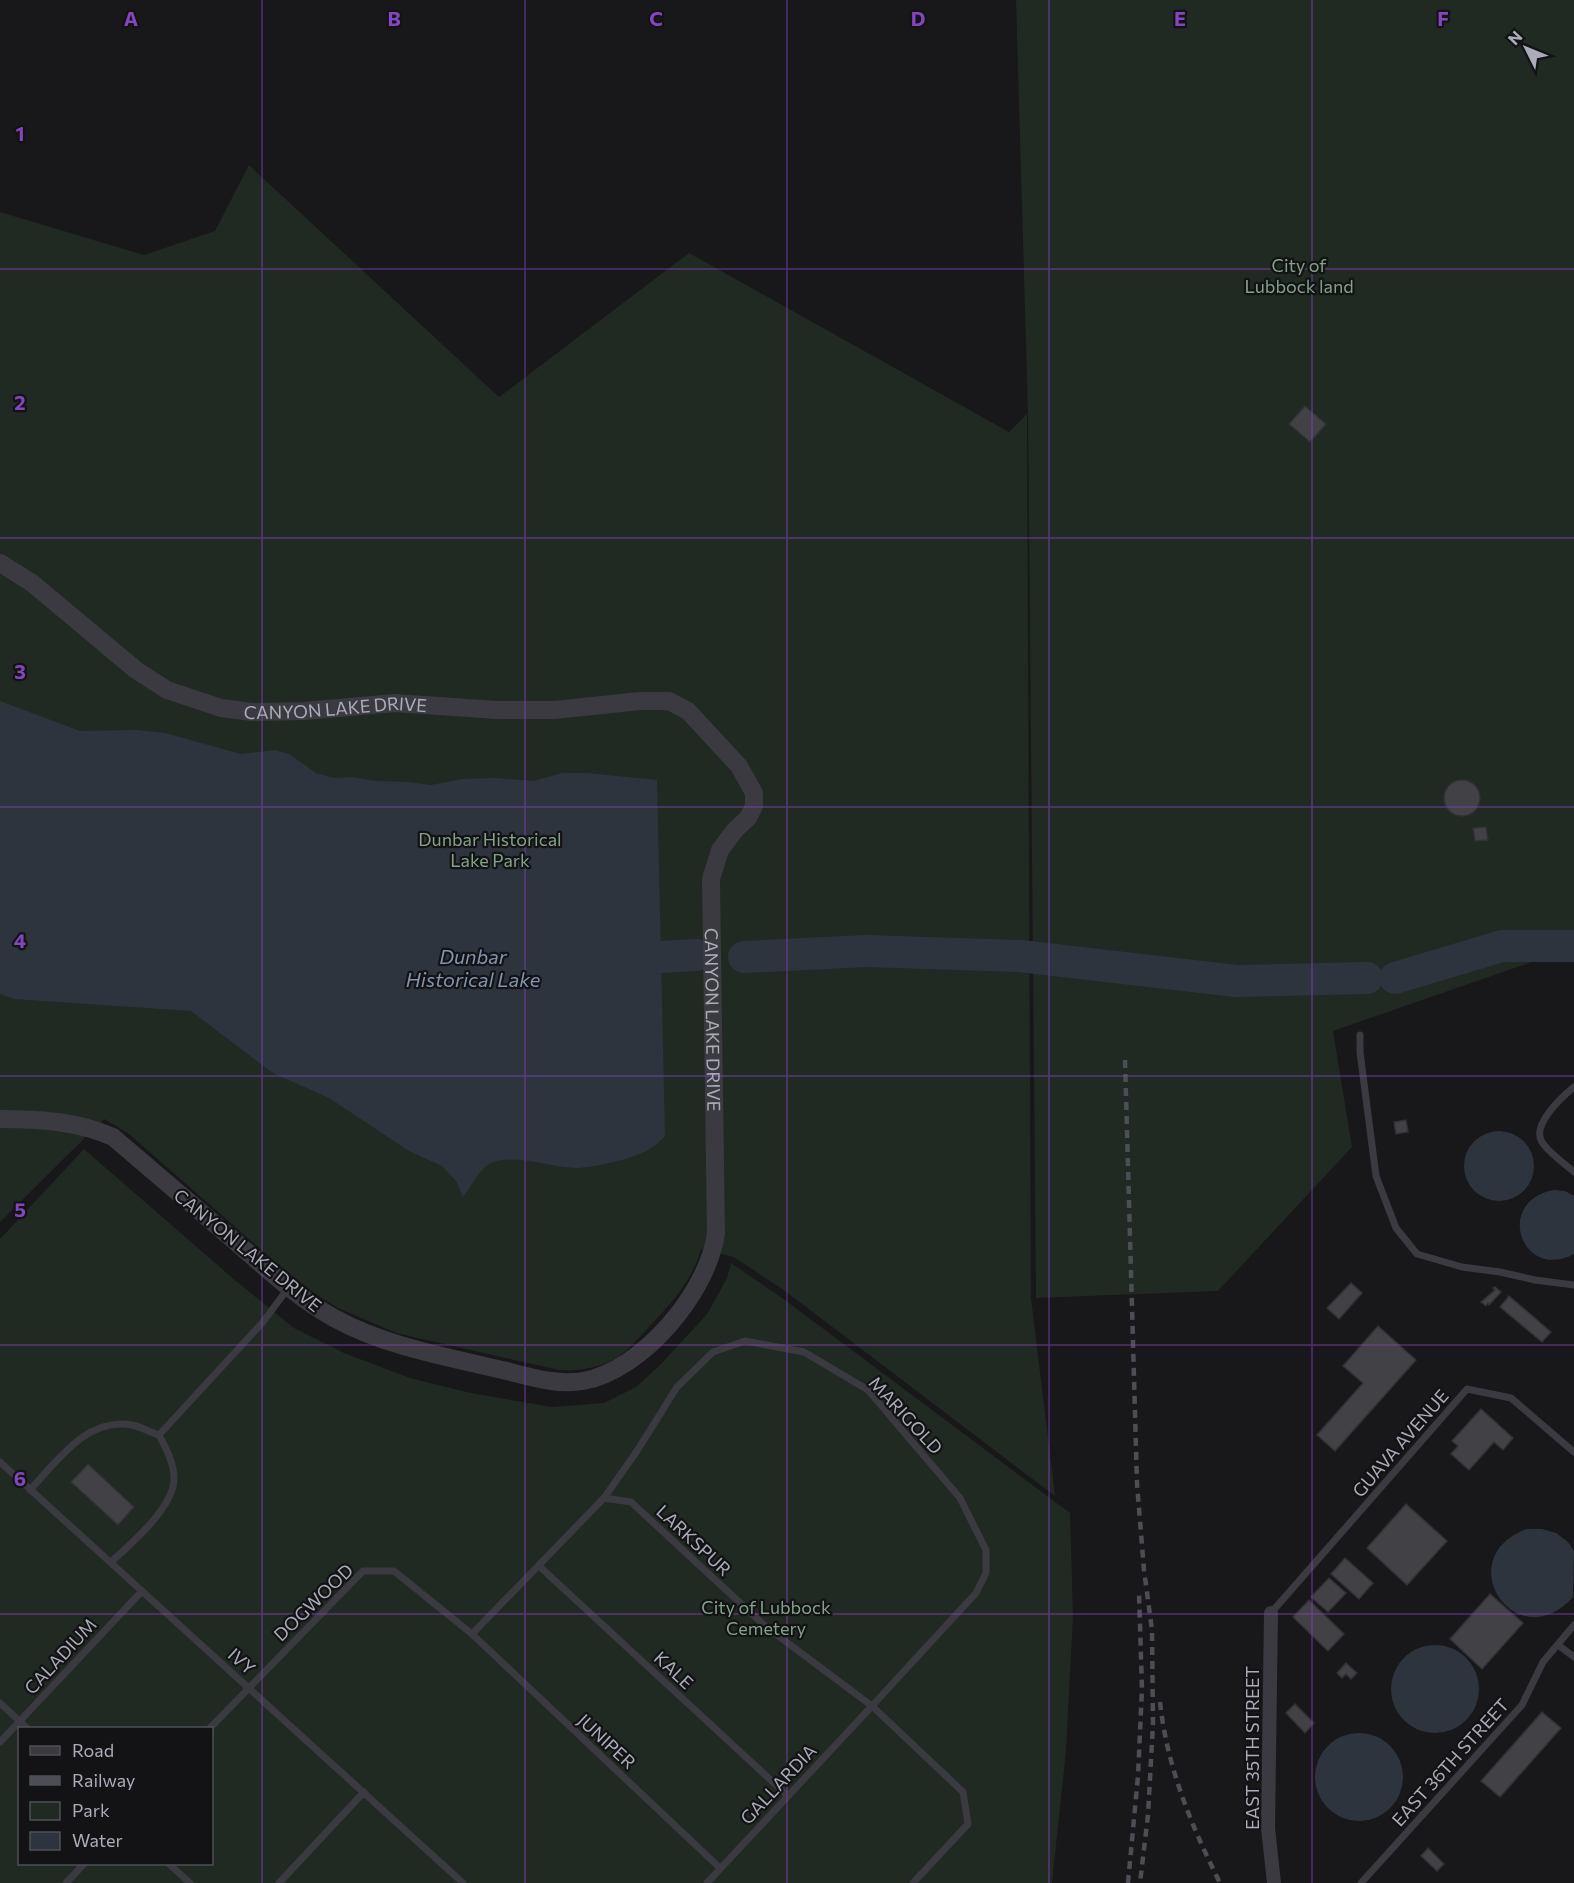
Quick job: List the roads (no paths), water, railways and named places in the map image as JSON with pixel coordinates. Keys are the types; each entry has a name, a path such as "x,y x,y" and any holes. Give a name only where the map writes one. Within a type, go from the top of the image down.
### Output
{"street":[{"name":"CANYON LAKE DRIVE","path":"0,563 32,583 136,670 167,690 221,708 252,712 304,711 395,704 497,710 554,710 640,701 669,701 688,711 739,766 754,793 754,806 748,818 735,830 720,850 711,879 716,1234 714,1248 688,1301 660,1334 634,1358 611,1372 583,1381 550,1381 396,1345 361,1332 333,1317 289,1287 113,1137 79,1125 36,1119 0,1119"},
{"name":"EAST 35TH STREET","path":"1271,1613 1268,1827 1274,1883"}],"lane":[{"path":"1360,1035 1360,1052 1376,1176 1396,1228 1417,1254 1462,1267 1574,1285"},
{"path":"1574,1088 1550,1112 1539,1132 1542,1142 1574,1172"},
{"path":"159,1435 263,1322 289,1287"},
{"name":"MARIGOLD","path":"604,1498 677,1387 713,1352 745,1341 784,1348 804,1352 868,1390 960,1498 986,1550 986,1573"},
{"name":"GUAVA AVENUE","path":"1271,1613 1467,1389 1511,1398 1574,1452"},
{"path":"30,1490 85,1434 110,1424 134,1425 159,1435 171,1458 174,1481 159,1513 144,1532 111,1562"},
{"name":"IVY","path":"0,1462 463,1883"},
{"path":"472,1634 604,1498"},
{"name":"LARKSPUR","path":"604,1498 631,1502 765,1626 872,1706"},
{"name":"KALE","path":"539,1566 788,1796"},
{"name":"DOGWOOD","path":"211,1727 363,1571 394,1571 472,1634"},
{"name":"GALLARDIA","path":"707,1883 976,1593 986,1573"},
{"name":"CALADIUM","path":"0,1742 142,1591"},
{"name":"EAST 36TH STREET","path":"1361,1883 1522,1705 1543,1662 1574,1625"},
{"name":"JUNIPER","path":"472,1634 720,1869"},
{"path":"1558,1645 1574,1657"},
{"path":"0,1703 26,1727"},
{"path":"872,1706 963,1792 968,1824 913,1883"},
{"path":"279,1883 364,1792"},
{"path":"66,1883 82,1865"},
{"path":"172,1865 190,1883"}],"water":[{"name":"Dunbar Historical Lake","path":"0,701 80,731 136,730 165,733 241,754 275,750 289,754 316,773 334,778 352,777 431,785 462,779 495,778 534,781 562,773 587,773 657,780 665,1136 645,1152 615,1162 593,1166 576,1168 520,1160 498,1161 489,1164 481,1171 463,1197 456,1181 442,1166 409,1151 329,1098 273,1073 191,1011 14,999 0,994"},
{"path":"1499,1131 1512,1134 1524,1141 1531,1153 1534,1166 1531,1179 1524,1191 1512,1198 1499,1201 1486,1198 1474,1191 1467,1179 1464,1166 1467,1153 1474,1141 1486,1134"},
{"path":"1554,1190 1565,1191 1574,1196 1574,1254 1556,1260 1540,1257 1529,1249 1522,1237 1520,1222 1524,1209 1535,1197"},
{"path":"1527,1529 1542,1529 1556,1533 1568,1542 1574,1551 1573,1597 1551,1613 1531,1617 1513,1611 1499,1598 1492,1580 1493,1561 1504,1543"},
{"path":"1426,1645 1444,1645 1460,1652 1472,1664 1479,1680 1479,1698 1472,1714 1460,1726 1444,1733 1426,1733 1410,1726 1398,1714 1391,1698 1391,1680 1398,1664 1410,1652"},
{"path":"1350,1733 1368,1733 1384,1740 1396,1752 1403,1768 1403,1786 1396,1802 1384,1814 1368,1821 1350,1821 1334,1814 1322,1802 1315,1786 1315,1768 1322,1752 1334,1740"}],"waterway":[{"path":"1395,978 1502,946 1574,946"},
{"path":"744,957 867,951 1020,956 1236,981 1367,978"},
{"path":"617,964 660,957 696,955"}],"railway":[{"path":"1125,1060 1137,1484 1144,1570 1152,1630 1153,1724 1148,1815 1140,1883"},
{"path":"1128,1883 1138,1776 1142,1689 1139,1593"},
{"path":"1160,1702 1174,1773 1199,1839 1220,1883"}],"park label":[{"name":"City of Lubbock land","path":"1299,275"},
{"name":"Dunbar Historical Lake Park","path":"490,849"},
{"name":"City of Lubbock Cemetery","path":"766,1617"}]}
